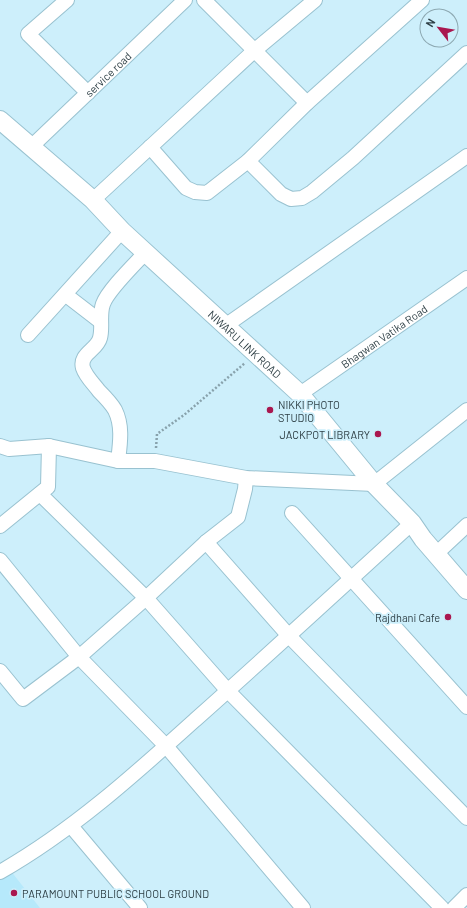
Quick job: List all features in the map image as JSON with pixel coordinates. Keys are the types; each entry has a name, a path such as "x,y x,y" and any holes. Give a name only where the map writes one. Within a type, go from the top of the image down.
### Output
{"street":[{"path":"67,0 28,34 88,92"},
{"name":"service road","path":"31,147 185,0"},
{"path":"204,0 307,103"},
{"path":"93,200 255,50 315,0"},
{"path":"150,147 186,188 195,192 207,193 248,161 307,103 422,0"},
{"path":"248,161 281,194 292,199 302,198 312,192 353,158 467,52"},
{"name":"NIWARU LINK ROAD","path":"0,120 93,200 122,231 300,394 374,484 412,523 423,539 467,590"},
{"path":"225,326 467,156"},
{"path":"28,335 66,295 122,231"},
{"path":"118,461 120,433 119,419 114,409 87,376 83,368 83,361 100,338 103,304 109,293 146,252"},
{"name":"Bhagwan Vatika Road","path":"300,394 467,278"},
{"path":"66,295 101,322"},
{"path":"0,438 5,448 48,446 118,461 155,461 246,478 374,484 467,410"},
{"path":"0,526 48,487 48,446"},
{"path":"0,671 23,699 79,657 146,598 206,542 238,517 245,489 246,478"},
{"path":"40,494 146,598 228,691 442,908"},
{"path":"292,513 467,707"},
{"path":"0,872 71,826 166,746 412,523"},
{"path":"436,554 467,525"},
{"path":"206,542 289,636 467,818"},
{"path":"0,560 79,657 166,746 303,908"},
{"path":"71,826 140,908"},
{"path":"454,908 467,895"}],"path":[{"path":"155,461 157,434 184,415 256,354"}],"shaded area":[{"name":"PARAMOUNT PUBLIC SCHOOL GROUND","path":"10,870 40,908 0,908 0,878"}],"place":[{"name":"NIKKI PHOTO STUDIO","path":"270,410"},
{"name":"JACKPOT LIBRARY","path":"378,434"},
{"name":"Rajdhani Cafe","path":"448,617"},
{"name":"PARAMOUNT PUBLIC SCHOOL GROUND","path":"14,893"}]}
